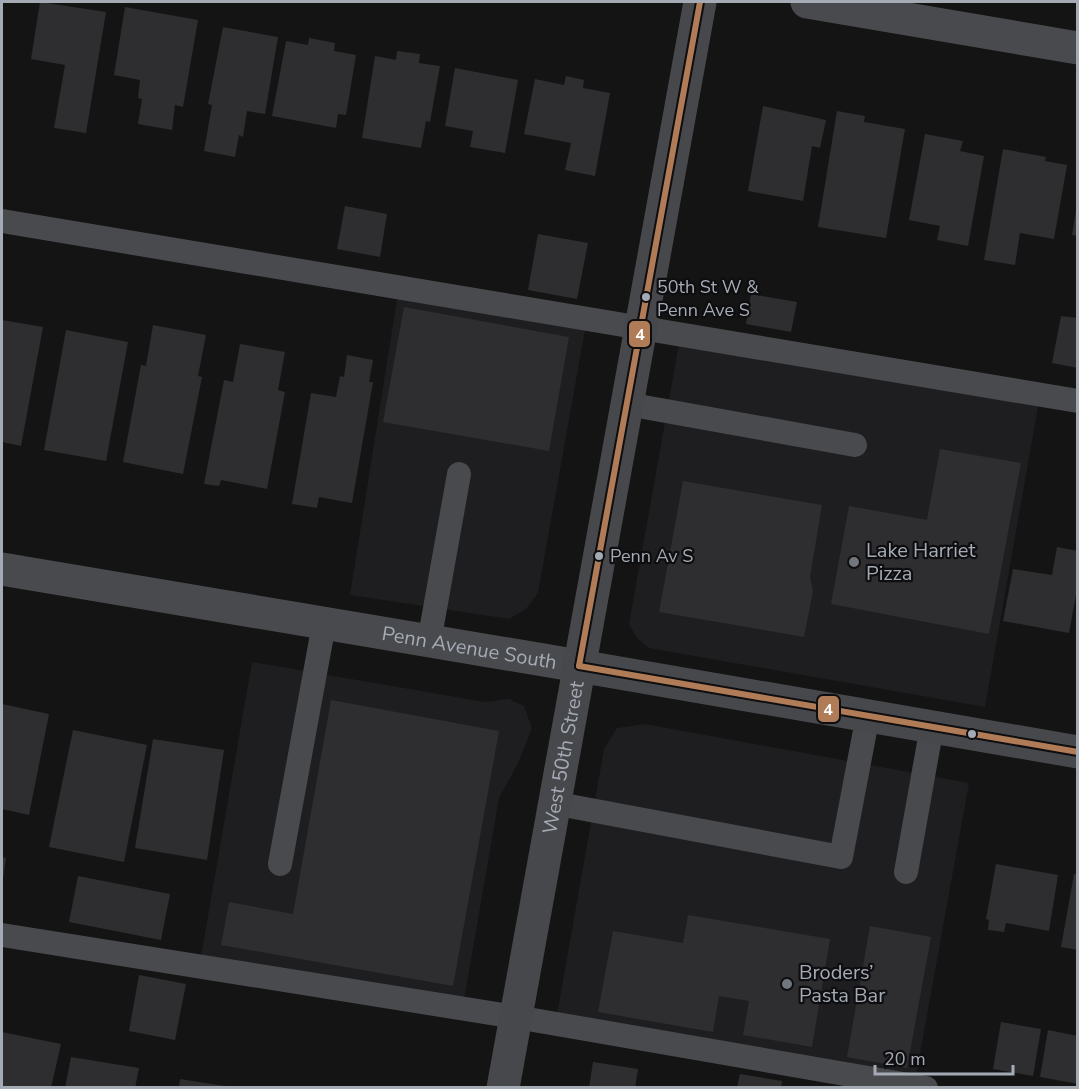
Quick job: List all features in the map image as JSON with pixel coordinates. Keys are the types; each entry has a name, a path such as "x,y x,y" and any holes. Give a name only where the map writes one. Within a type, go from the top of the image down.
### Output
{"main road":[{"name":"West 50th Street","path":"503,1088 700,2"},
{"name":"Penn Avenue South","path":"579,666 1077,752"}],"street":[{"path":"807,2 1077,48"},
{"name":"Penn Avenue South","path":"2,569 579,666"}],"lane":[{"path":"2,221 1077,402"},
{"path":"627,404 855,445"},
{"path":"429,642 459,474"},
{"path":"280,864 324,624"},
{"path":"553,803 841,857 868,715"},
{"path":"906,872 932,726"},
{"path":"2,935 516,1017 926,1088"}],"shaded area":[{"path":"400,281 588,313 538,593 526,609 509,619 350,595"},
{"path":"682,327 1041,390 985,707 649,648 637,638 629,624"},
{"path":"252,662 485,702 509,699 524,706 532,728 518,763 499,798 463,1006 200,962"},
{"path":"645,724 969,783 914,1087 555,1026 604,749 617,728"}],"building":[{"path":"40,2 106,12 86,133 54,128 65,65 31,59"},
{"path":"125,7 198,20 183,107 175,105 172,130 138,124 142,99 138,98 140,80 114,75"},
{"path":"223,27 278,37 265,114 247,111 243,137 239,135 235,157 204,151 212,105 208,104"},
{"path":"309,38 335,43 334,51 356,55 346,115 338,114 336,128 272,116 286,41 308,45"},
{"path":"397,51 420,54 419,63 440,66 430,122 426,121 421,148 362,138 375,56 396,60"},
{"path":"455,68 518,80 505,153 470,147 473,131 445,126"},
{"path":"566,76 584,80 583,88 610,93 595,176 565,170 571,143 524,134 535,79 564,85"},
{"path":"763,106 826,120 820,148 812,146 803,201 748,191"},
{"path":"837,111 865,116 864,122 905,129 886,238 818,227"},
{"path":"925,134 963,141 960,151 984,156 968,246 937,240 940,226 909,220"},
{"path":"1003,149 1046,157 1045,161 1067,165 1054,239 1020,233 1015,265 984,260"},
{"path":"345,206 387,214 380,257 337,249"},
{"path":"1076,210 1078,210 1078,236 1072,235"},
{"path":"538,234 588,243 577,299 528,290"},
{"path":"751,294 797,302 791,332 746,324"},
{"path":"404,307 569,337 549,451 383,422"},
{"path":"1061,316 1078,318 1078,368 1052,363"},
{"path":"2,320 43,327 21,446 2,442"},
{"path":"153,325 206,335 198,376 202,377 183,474 123,462 141,365 146,366"},
{"path":"66,330 128,342 106,461 44,450"},
{"path":"240,344 285,352 278,390 285,392 267,489 221,480 219,486 204,484 224,380 233,382"},
{"path":"347,355 373,360 369,382 373,382 352,503 319,497 317,508 292,504 311,393 336,397 340,376 344,377"},
{"path":"940,449 1021,463 989,634 831,604 849,506 927,520"},
{"path":"683,481 822,505 810,577 813,591 804,637 659,612"},
{"path":"1057,547 1078,551 1078,584 1069,633 1003,621 1013,569 1052,575"},
{"path":"331,700 499,731 453,986 221,945 229,902 293,914"},
{"path":"2,704 49,714 29,815 2,809"},
{"path":"73,730 147,745 124,862 49,847"},
{"path":"153,739 224,750 207,860 135,848"},
{"path":"2,857 6,858 3,879 2,879"},
{"path":"996,864 1058,875 1049,931 1006,923 1004,932 988,930 989,920 986,919"},
{"path":"1074,874 1078,874 1078,950 1061,947"},
{"path":"78,876 170,894 161,940 69,922"},
{"path":"688,915 830,939 812,1047 743,1035 749,1001 719,996 713,1032 598,1012 613,931 683,943"},
{"path":"870,926 931,937 907,1068 847,1057"},
{"path":"139,975 186,984 175,1040 129,1031"},
{"path":"1001,1022 1041,1029 1033,1076 993,1069"},
{"path":"1048,1030 1078,1036 1078,1084 1040,1077"},
{"path":"2,1032 61,1044 51,1088 2,1088"},
{"path":"71,1057 139,1068 135,1088 65,1088"},
{"path":"593,1062 638,1069 635,1088 589,1088"},
{"path":"740,1074 782,1081 781,1088 737,1088"},
{"path":"180,1079 225,1086 225,1088 179,1088"}],"transit line":[{"name":"4","path":"579,666 700,2"},
{"name":"4","path":"579,666 1078,752"}],"place":[{"name":"50th St W & Penn Ave S","path":"646,297"},
{"name":"Penn Av S","path":"599,556"},
{"name":"Lake Harriet Pizza","path":"854,562"},
{"name":"Broders’ Pasta Bar","path":"787,984"}]}
